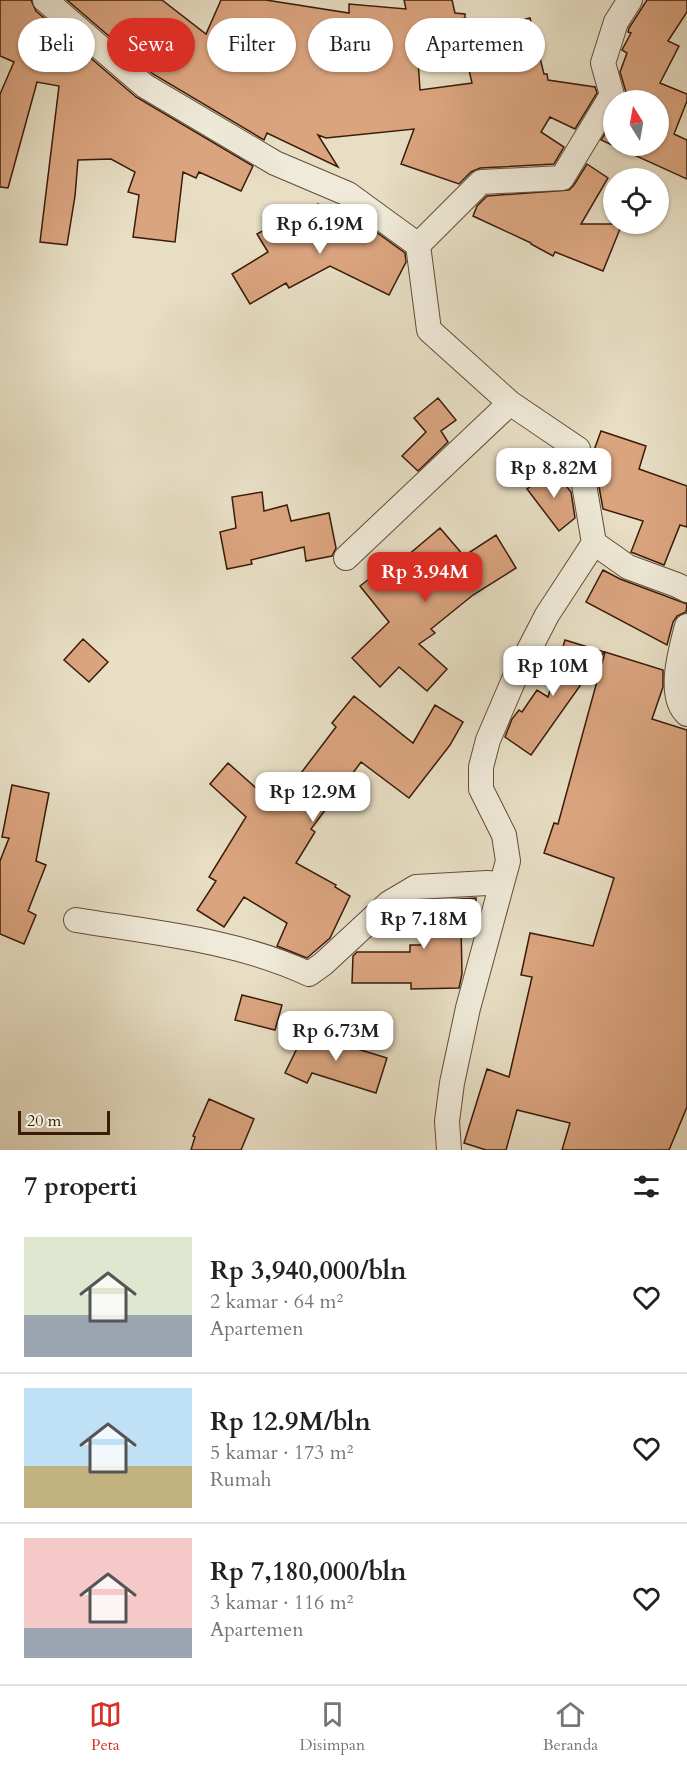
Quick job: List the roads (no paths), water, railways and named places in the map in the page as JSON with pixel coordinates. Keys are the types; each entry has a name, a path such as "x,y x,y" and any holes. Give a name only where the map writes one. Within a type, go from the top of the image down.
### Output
{"street":[{"path":"45,0 145,87 275,162 348,194 418,245 429,330 510,403 578,449 594,543 547,615 514,677 488,740 481,767 481,789 504,835 507,861 468,1008 452,1083 447,1121 449,1150"},
{"path":"418,245 481,182 562,178 612,95 603,63 616,22 630,0"},
{"path":"346,558 510,403"},
{"path":"594,543 628,567 687,590"},
{"path":"687,626 676,671 680,705 687,714"},
{"path":"76,920 226,944 291,965 309,974 323,964 389,903 416,887 500,884"}]}
